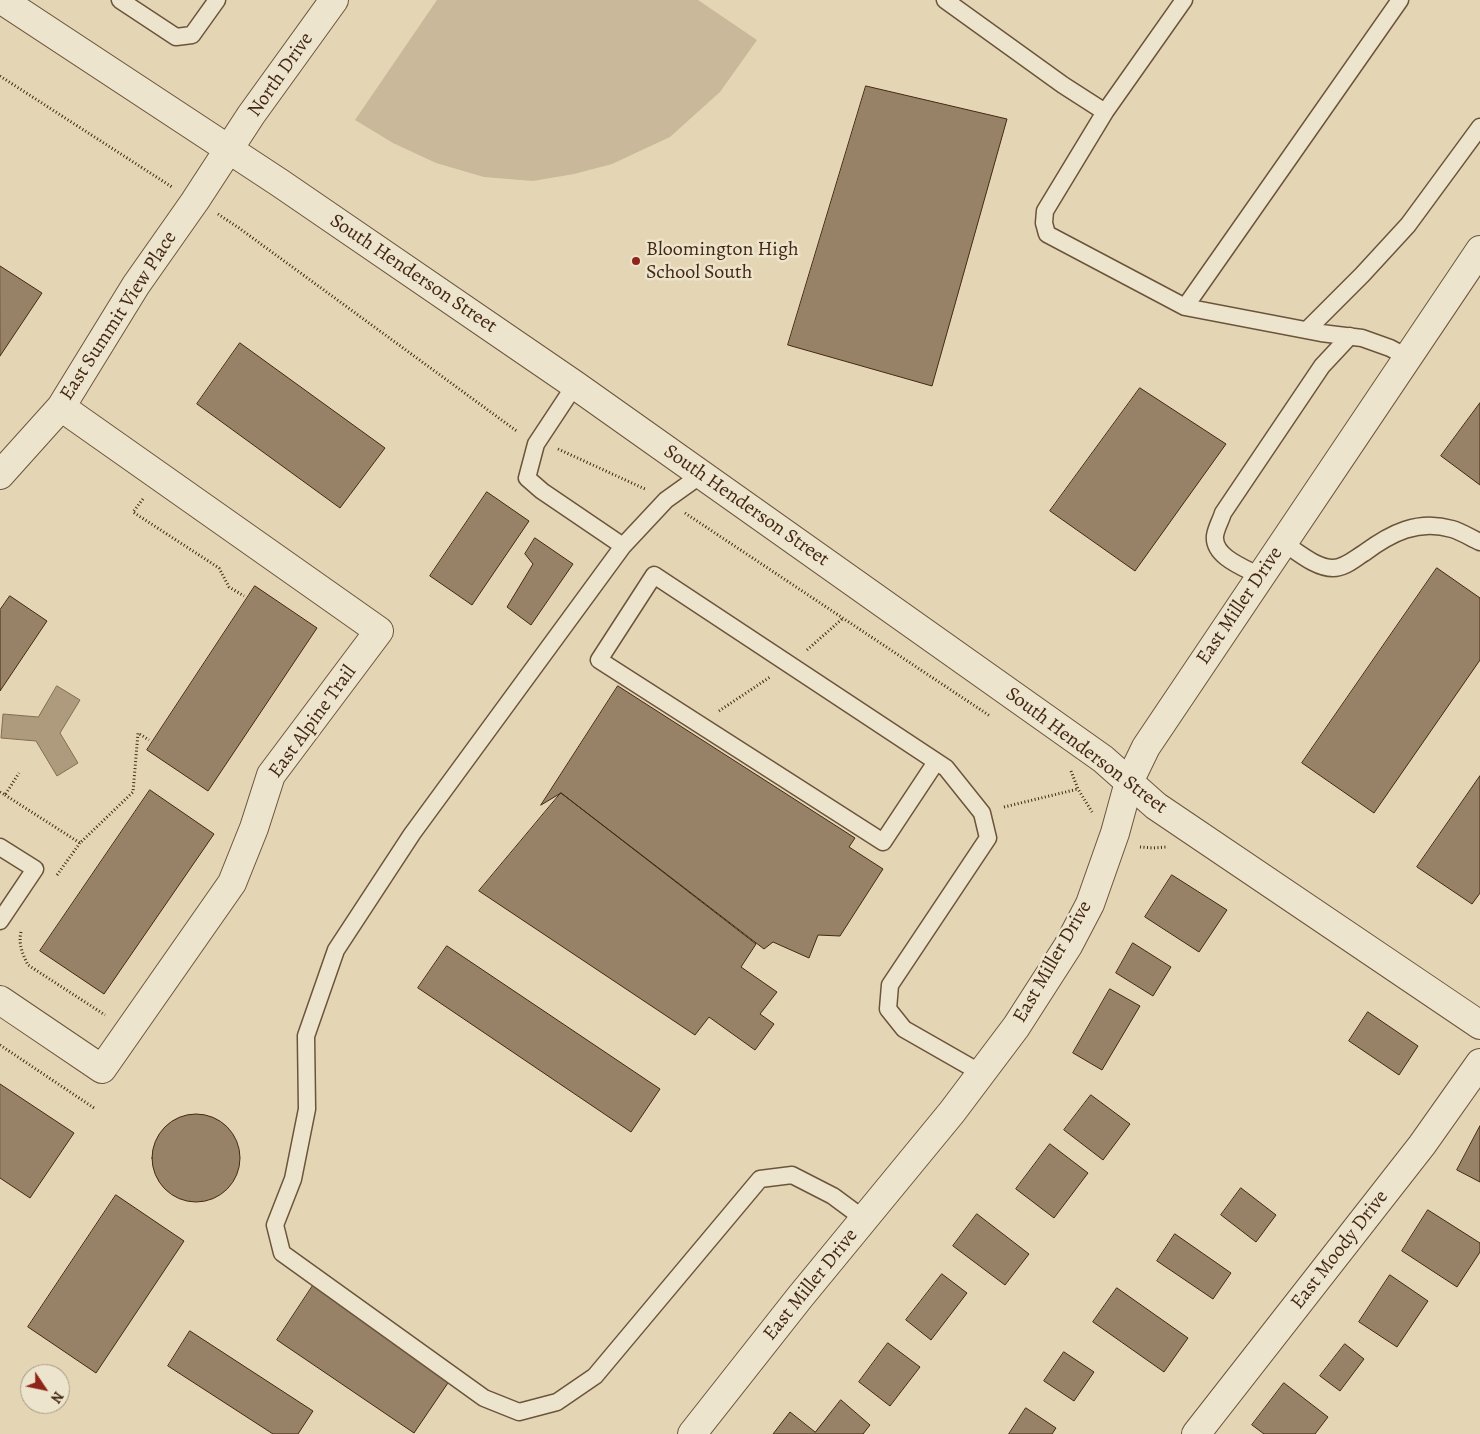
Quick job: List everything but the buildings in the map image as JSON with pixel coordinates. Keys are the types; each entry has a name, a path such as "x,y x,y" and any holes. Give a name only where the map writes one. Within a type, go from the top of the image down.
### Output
{"street":[{"name":"South Henderson Street","path":"2,0 576,385 1103,759 1156,806 1480,1024"},
{"name":"North Drive","path":"228,150 334,0"},
{"name":"East Summit View Place","path":"0,475 61,407 136,285 228,150"},
{"name":"East Miller Drive","path":"692,1434 800,1297 952,1112 1016,1027 1068,946 1090,904 1129,782 1146,747 1480,250"},
{"name":"East Alpine Trail","path":"0,1000 102,1069 232,883 254,828 271,775 379,631 61,407"},
{"name":"East Moody Drive","path":"1196,1434 1422,1145 1480,1063"}],"lane":[{"path":"120,0 176,37 192,35 217,0"},
{"path":"944,0 1105,112"},
{"path":"1184,0 1105,112 1045,211 1044,223 1047,234 1185,307 1307,330 1362,338 1390,348 1407,357"},
{"path":"1185,307 1400,0"},
{"path":"1307,330 1362,275 1408,225 1443,180 1480,127"},
{"path":"1260,576 1225,556 1216,546 1215,536 1223,513 1322,366 1350,336"},
{"path":"576,385 536,444 527,478 542,491 623,546"},
{"path":"701,475 666,500 623,546 412,834 336,950 306,1036 307,1109 293,1179 275,1225 282,1253 484,1398 519,1412 557,1402 595,1376 760,1179 792,1176 833,1196 864,1219"},
{"path":"1282,542 1320,565 1333,568 1346,565 1385,538 1410,528 1432,525 1454,529 1480,542"},
{"path":"936,762 883,842 599,660 654,575 946,768 982,812 988,838 890,985 888,1009 904,1029 981,1073"},
{"path":"0,847 35,869 0,921"}],"path":[{"path":"0,76 162,181"},
{"path":"160,476 133,512 219,568 229,587 244,596"},
{"path":"57,875 80,843 133,792 138,733 149,740"},
{"path":"5,795 20,773"},
{"path":"982,812 1078,789"},
{"path":"0,792 80,843"},
{"path":"22,924 20,938 28,965 109,1018"},
{"path":"0,1045 94,1108"}],"shaded area":[{"path":"437,0 698,0 757,40 720,92 670,137 612,164 574,174 533,181 484,177 436,163 393,143 355,120"},
{"path":"57,686 80,700 60,733 78,763 57,776 36,741 1,738 3,714 38,717"}],"place":[{"name":"Bloomington High School South","path":"636,261"}]}
